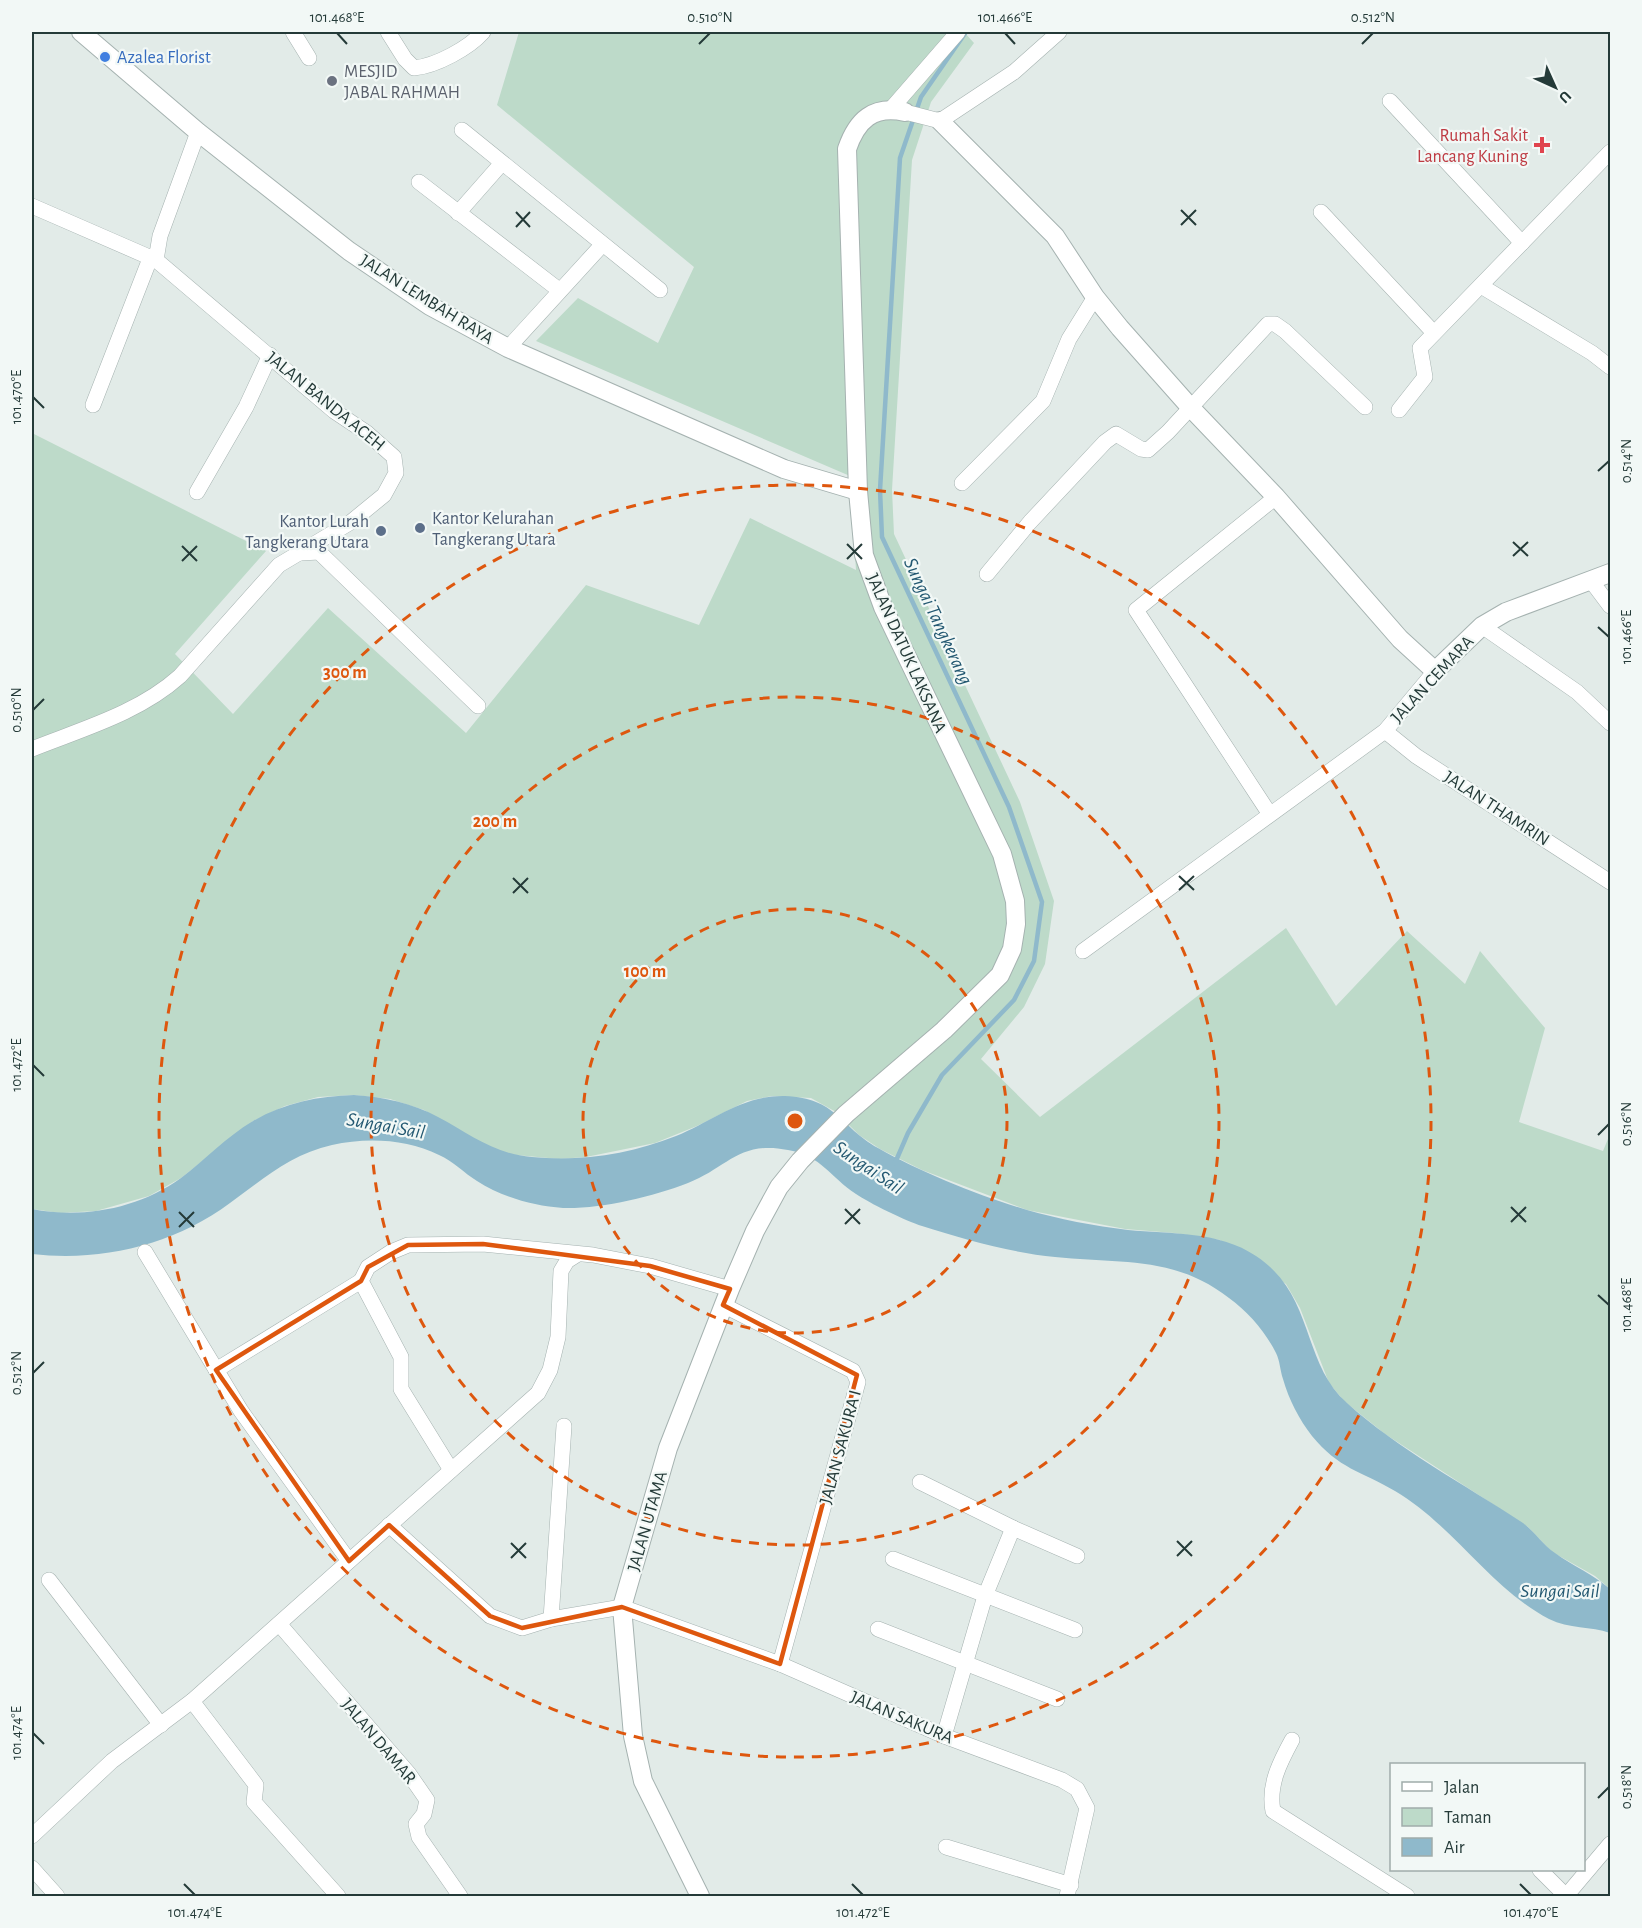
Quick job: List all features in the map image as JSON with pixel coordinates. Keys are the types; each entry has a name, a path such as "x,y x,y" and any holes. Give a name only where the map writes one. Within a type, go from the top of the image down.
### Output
{"street":[{"name":"JALAN LEMBAH RAYA","path":"81,32 198,132 349,251 430,306 508,348 784,469 858,491"},
{"path":"293,32 309,58"},
{"path":"388,32 405,59 414,68 426,67 477,40 483,32"},
{"path":"958,32 898,110 938,120 1054,236 1095,297 1190,407 1276,496 1400,639 1435,671"},
{"path":"938,120 1014,72 1059,32"},
{"path":"1390,101 1522,243"},
{"name":"JALAN DATUK LAKSANA","path":"800,1161 846,1114 944,1030 1000,975 1012,949 1016,924 1015,900 1002,854 883,607 864,555 858,491 847,149 852,135 863,121 878,110 898,110"},
{"path":"462,130 660,290"},
{"path":"93,405 153,258 198,132"},
{"path":"1399,410 1425,377 1420,348 1611,152"},
{"path":"458,213 502,163"},
{"path":"419,182 559,290"},
{"name":"JALAN BANDA ACEH","path":"32,206 153,258 334,411 367,433 394,457 396,473 384,495 351,522 279,565 266,577 180,676 163,691 111,717 32,749"},
{"path":"1321,212 1434,333"},
{"path":"508,348 602,245"},
{"path":"1481,286 1592,353 1611,368"},
{"path":"962,483 1042,401 1069,339 1095,297"},
{"path":"987,574 1037,514 1105,442 1116,434 1141,449 1148,450 1268,324 1275,324 1365,407"},
{"path":"197,492 246,407 270,356"},
{"path":"1269,813 1136,609 1276,496"},
{"path":"300,553 319,552 478,706"},
{"name":"JALAN CEMARA","path":"1083,951 1385,730 1435,671 1482,626 1506,612 1592,582 1611,573"},
{"path":"1592,582 1611,606"},
{"path":"1482,626 1577,692 1611,723"},
{"name":"JALAN THAMRIN","path":"1385,730 1416,756 1611,882"},
{"name":"JALAN UTAMA","path":"700,1896 643,1781 633,1736 622,1607 668,1448 727,1297 755,1231 779,1187 800,1161"},
{"name":"JALAN SAKURA I","path":"216,1370 361,1281 368,1267 391,1252 408,1245 483,1244 578,1254 650,1266 727,1297 853,1371 858,1382 780,1664"},
{"path":"145,1252 241,1411 349,1561"},
{"path":"32,1836 112,1761 192,1701 280,1625 538,1393 549,1370 558,1337 561,1272 567,1261 578,1254"},
{"path":"361,1281 401,1357 401,1389 451,1470"},
{"path":"551,1619 564,1426"},
{"path":"920,1482 1013,1528 1077,1556"},
{"path":"389,1525 490,1616 522,1628 551,1619 622,1607"},
{"path":"944,1736 985,1596 1013,1528"},
{"path":"892,1559 1075,1630"},
{"path":"49,1580 161,1725"},
{"name":"JALAN SAKURA","path":"622,1607 780,1664 944,1736 1062,1780 1077,1789 1087,1808 1069,1891"},
{"name":"JALAN DAMAR","path":"280,1625 409,1774 427,1800 424,1814 416,1824 419,1837 460,1896"},
{"path":"878,1629 1057,1699"},
{"path":"192,1701 256,1785 254,1802 338,1896"},
{"path":"1292,1740 1278,1767 1273,1785 1274,1811 1407,1896"},
{"path":"1542,1871 1566,1896 1611,1844"},
{"path":"946,1847 1069,1891"},
{"path":"32,1868 57,1896"}],"highlighted area":[{"path":"483,1244 650,1266 730,1289 723,1305 857,1375 780,1664 622,1607 522,1628 490,1616 389,1525 349,1561 216,1370 361,1281 368,1267 408,1245"}],"green space":[{"path":"519,32 964,32 974,43 931,102 912,160 892,490 894,534 1020,802 1054,901 1045,964 1024,1007 981,1059 1040,1117 1286,928 1336,1006 1407,931 1465,984 1480,951 1545,1028 1519,1122 1603,1151 1610,1134 1610,1589 1595,1576 1552,1552 1528,1527 1385,1434 1344,1401 1329,1383 1300,1308 1286,1284 1220,1240 1125,1229 1027,1210 922,1170 880,1149 859,1135 836,1112 811,1098 772,1096 747,1101 697,1126 655,1143 586,1157 559,1159 505,1154 476,1141 424,1110 390,1099 354,1095 318,1097 285,1106 253,1121 181,1178 149,1196 96,1211 60,1213 32,1209 32,433 266,551 175,654 233,714 328,608 466,733 586,585 699,625 750,518 856,570 850,476 536,341 578,298 658,343 694,267 497,105"}],"water":[{"name":"Sungai Sail","path":"354,1095 408,1104 438,1117 494,1148 518,1155 550,1158 587,1157 641,1148 690,1130 741,1104 769,1097 802,1098 827,1108 878,1148 912,1166 970,1191 1039,1213 1077,1222 1128,1230 1194,1235 1242,1248 1275,1272 1289,1290 1299,1309 1322,1368 1332,1387 1347,1403 1410,1451 1523,1523 1551,1550 1610,1589 1610,1633 1557,1622 1528,1606 1416,1505 1332,1456 1312,1436 1291,1402 1277,1356 1267,1337 1243,1309 1208,1284 1188,1274 1167,1268 1022,1252 922,1226 870,1202 856,1194 818,1162 788,1150 771,1148 745,1152 701,1177 659,1193 610,1204 563,1208 529,1203 497,1192 444,1158 414,1146 373,1140 345,1142 303,1154 266,1176 208,1218 161,1240 136,1247 84,1255 32,1254 32,1209 70,1213 90,1212 128,1204 164,1189 181,1178 234,1134 277,1109 327,1097"}],"waterway":[{"name":"Sungai Tangkerang","path":"895,1163 908,1133 942,1075 1014,1000 1034,961 1042,902 1009,807 882,537 880,490 900,158 921,97 966,32"}],"place":[{"name":"Azalea Florist","path":"105,57"},
{"name":"MESJID JABAL RAHMAH","path":"332,81"},
{"name":"Rumah Sakit Lancang Kuning","path":"1542,145"},
{"name":"Kantor Kelurahan Tangkerang Utara","path":"420,528"},
{"name":"Kantor Lurah Tangkerang Utara","path":"381,531"}]}
